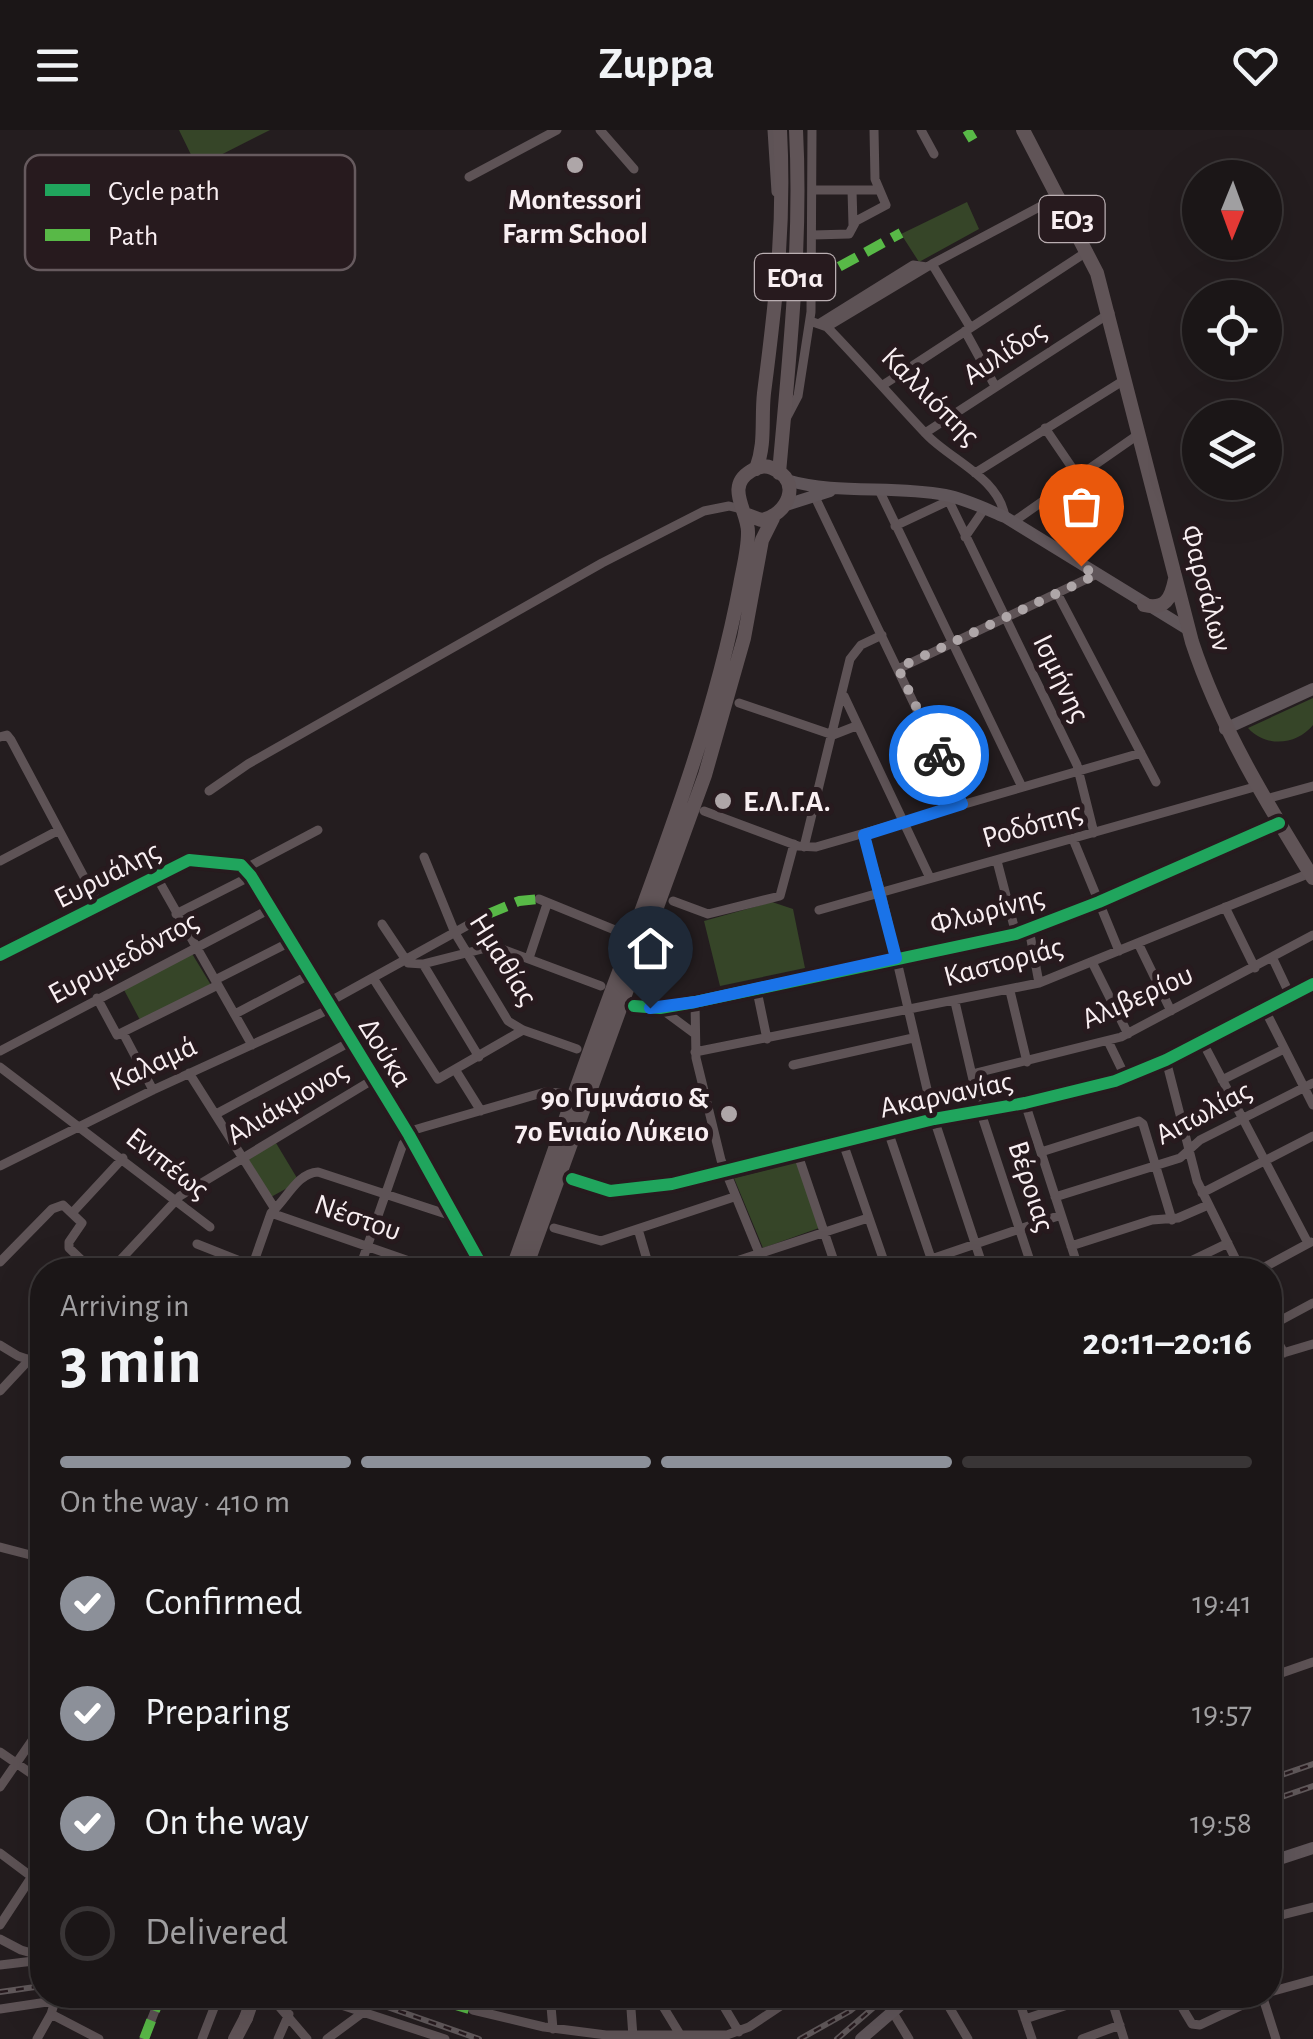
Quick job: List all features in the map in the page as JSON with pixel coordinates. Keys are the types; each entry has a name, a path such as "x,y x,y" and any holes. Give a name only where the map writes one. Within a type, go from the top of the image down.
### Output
{"main road":[{"name":"ΕΟ1α","path":"756,469 764,442 763,397 778,291 782,219 780,130"},
{"name":"ΕΟ1α","path":"786,506 790,494 783,477 783,423 791,362 798,220 796,130"},
{"name":"Φαρσάλων","path":"1023,130 1088,251 1110,313 1189,630 1225,729 1312,876"},
{"path":"516,1258 626,935 690,772 716,685 744,568 748,532 738,490 744,477 768,467 783,477 837,489 946,498 981,506 1009,519 1144,606 1189,630"},
{"path":"530,1258 633,997 705,776 744,638 762,540 773,518 786,506 837,489"},
{"path":"743,512 755,520 773,518"},
{"path":"1144,606 1159,607 1167,602 1176,579"},
{"path":"1225,729 1313,689"},
{"path":"1282,1858 1313,1848"},
{"path":"238,2039 249,2008"},
{"path":"861,2039 876,2033 896,2008"}],"street":[{"path":"469,177 557,130"},
{"path":"600,130 634,169"},
{"path":"772,130 773,170 782,219"},
{"path":"783,423 797,401 819,324 812,130"},
{"path":"813,235 846,235 852,225 886,205 875,179 874,130"},
{"path":"925,132 934,154"},
{"path":"813,190 879,190"},
{"path":"852,190 852,225"},
{"path":"819,324 1060,196"},
{"path":"884,384 1088,251"},
{"path":"930,266 968,329 995,386"},
{"name":"Αυλίδος","path":"925,433 1110,313"},
{"name":"Καλλιόπης","path":"819,324 884,384 925,433 979,476 1009,519"},
{"path":"965,537 981,506 979,476 1045,428 1126,379"},
{"path":"1045,428 1077,475"},
{"path":"1009,519 1139,434"},
{"path":"209,791 248,764 514,611 733,500 738,490"},
{"path":"880,492 1022,787"},
{"path":"814,495 962,804"},
{"path":"895,526 946,498"},
{"name":"Ισμήνης","path":"946,498 1080,771 1094,833"},
{"path":"718,508 743,512"},
{"path":"898,668 1096,575"},
{"path":"1057,593 1156,782"},
{"path":"673,900 708,914 780,896 833,735 853,654 861,645 882,636"},
{"path":"843,694 930,878"},
{"path":"739,703 833,735 856,726"},
{"path":"4,736 99,905"},
{"path":"704,811 799,846 864,835 1141,753"},
{"name":"Ροδόπης","path":"819,910 1094,833 1262,792 1313,786"},
{"name":"Φλωρίνης","path":"633,997 660,1008 1016,934 1279,823"},
{"path":"1,860 59,830"},
{"path":"176,914 318,830"},
{"path":"864,835 934,1119 980,1258"},
{"path":"1073,839 1119,951"},
{"name":"Ημαθίας","path":"424,857 455,933 508,1020 522,1030 578,1049"},
{"name":"Ευρυάλης","path":"0,955 189,860 246,870"},
{"path":"997,861 1016,934"},
{"name":"Δούκα","path":"246,870 409,1135 477,1258"},
{"path":"156,876 252,1044"},
{"name":"Καστοριάς","path":"695,1052 1039,984 1225,907 1312,876"},
{"path":"528,958 542,903 626,935"},
{"path":"1225,907 1255,968"},
{"name":"Ευρυμεδόντος","path":"0,1051 270,909"},
{"name":"Καλαμά","path":"0,1166 328,1006 488,914"},
{"path":"382,924 404,961 424,964 494,946 601,986"},
{"path":"1029,929 1039,984"},
{"name":"Αλιβερίου","path":"972,1074 1128,1034 1313,935"},
{"path":"97,998 117,1036 290,942"},
{"path":"1138,943 1171,1011"},
{"path":"1272,959 1290,996"},
{"path":"1092,962 1128,1034"},
{"path":"424,964 478,1057"},
{"path":"235,1014 309,974"},
{"path":"373,978 438,1080 522,1030"},
{"path":"756,986 767,1039"},
{"name":"Ακαρνανίας","path":"572,1179 618,1191 672,1184 934,1119 1126,1078 1312,987"},
{"path":"1010,991 1026,1062"},
{"path":"695,1002 695,1052 724,1171 762,1258"},
{"name":"Βέροιας","path":"955,1002 980,1110 1029,1258"},
{"path":"660,1008 694,1034"},
{"path":"1264,1008 1284,1049 1309,1085 1313,1104"},
{"path":"123,1032 153,1090"},
{"path":"793,1065 913,1038"},
{"path":"1202,1041 1311,1242 1282,1258"},
{"path":"216,1114 350,1042"},
{"path":"1108,1042 1126,1078"},
{"path":"1222,1080 1284,1049"},
{"path":"1166,1060 1202,1193 1235,1258"},
{"name":"Ενιπέως","path":"0,1067 210,1226"},
{"path":"456,1071 481,1111"},
{"name":"Νέστου","path":"189,1073 243,1158 272,1213 402,1258"},
{"name":"Αλιάκμονος","path":"121,1258 175,1199 374,1079"},
{"name":"Αιτωλίας","path":"1055,1197 1180,1158 1191,1148 1309,1085"},
{"path":"364,1258 402,1144 409,1135 424,1126 545,1092 561,1093"},
{"path":"1025,1102 1075,1258"},
{"path":"1041,1152 1139,1121 1144,1124 1172,1220"},
{"path":"888,1131 931,1258"},
{"path":"1202,1193 1313,1136"},
{"path":"844,1143 883,1258"},
{"path":"798,1155 832,1258"},
{"path":"73,1212 122,1158"},
{"path":"258,1258 272,1213 302,1177 312,1172 326,1173 455,1217"},
{"path":"554,1228 594,1242 734,1197"},
{"path":"0,1262 56,1206 63,1204 82,1226 68,1248 79,1258"},
{"path":"1071,1246 1152,1220 1172,1220 1208,1205"},
{"path":"947,1258 975,1244 1061,1215"},
{"path":"747,1258 868,1218"},
{"path":"638,1229 646,1258"},
{"path":"1197,1258 1228,1243"},
{"name":"Ενιπέως","path":"197,1244 229,1258"},
{"path":"1282,1320 1313,1303"},
{"path":"0,1344 30,1360 0,1391"},
{"path":"1282,1349 1284,1353 1313,1344"},
{"path":"0,1547 30,1555"},
{"path":"1282,1674 1313,1662"},
{"path":"0,1788 30,1744"},
{"path":"0,1752 30,1773"},
{"path":"0,1853 30,1875"},
{"path":"0,1925 30,1879"},
{"path":"1282,1915 1313,1906"},
{"path":"0,1939 30,1954"},
{"path":"0,1966 30,1960"},
{"path":"1282,1990 1313,1980"},
{"path":"0,2009 30,2004"},
{"path":"37,2039 53,2008"},
{"path":"144,2039 156,2008"},
{"path":"202,2039 214,2008"},
{"path":"282,2008 307,2039"},
{"path":"352,2008 445,2039"},
{"path":"473,2008 553,2029 633,2037 739,2032 777,2008"},
{"path":"551,2008 553,2029"},
{"path":"631,2008 633,2037"},
{"path":"664,2008 681,2036"},
{"path":"726,2008 739,2032"},
{"path":"950,2008 968,2039"},
{"path":"1021,2008 1032,2039"},
{"path":"1025,2019 1058,2008"},
{"path":"1114,2008 1124,2039"},
{"path":"1183,2009 1192,2024 1200,2025 1237,2008"},
{"path":"1268,2008 1276,2039"},
{"path":"328,2039 364,2011"},
{"path":"892,2011 910,2039"},
{"path":"51,2014 79,2035 99,2039"},
{"path":"278,2039 289,2014"},
{"path":"1082,2039 1120,2026"},
{"path":"416,2039 426,2032"}],"green space":[{"path":"179,130 270,130 221,155 191,155"},
{"path":"967,202 979,229 919,262 901,234"},
{"path":"1313,698 1313,725 1299,737 1272,741 1248,728"},
{"path":"772,902 793,909 805,968 720,986 704,921"},
{"path":"191,952 211,985 140,1020 123,988"},
{"path":"276,1143 297,1178 271,1197 248,1159"},
{"path":"797,1162 819,1228 763,1248 734,1178"}],"railway":[{"path":"1282,1775 1313,1764"},
{"path":"1282,1797 1313,1786"},
{"path":"0,1992 30,1988"},
{"path":"390,2008 479,2039"},
{"path":"800,2039 854,2008"},
{"path":"837,2039 873,2008"}],"marked path":[{"path":"967,130 973,140"},
{"path":"813,281 901,233"},
{"path":"488,914 519,901 539,899"},
{"path":"144,2039 156,2008"},
{"path":"466,2008 473,2010"}],"cycle path":[{"path":"634,1006 660,1008 695,1002 1016,934 1279,823"},
{"path":"0,955 189,860 241,865 409,1135 477,1258"},
{"path":"572,1179 610,1191 672,1184 934,1119 1025,1103 1115,1081 1166,1060 1313,984"}],"way so far":[{"path":"939,755 898,668 1096,575 1081,566"}],"place":[{"name":"Montessori Farm School","path":"575,165"},
{"name":"Ε.Λ.Γ.Α.","path":"723,801"},
{"name":"9ο Γυμνάσιο & 7ο Ενιαίο Λύκειο","path":"729,1114"}],"route":[{"path":"650,1008 695,1002 896,958 864,835 962,804 939,755"}]}
